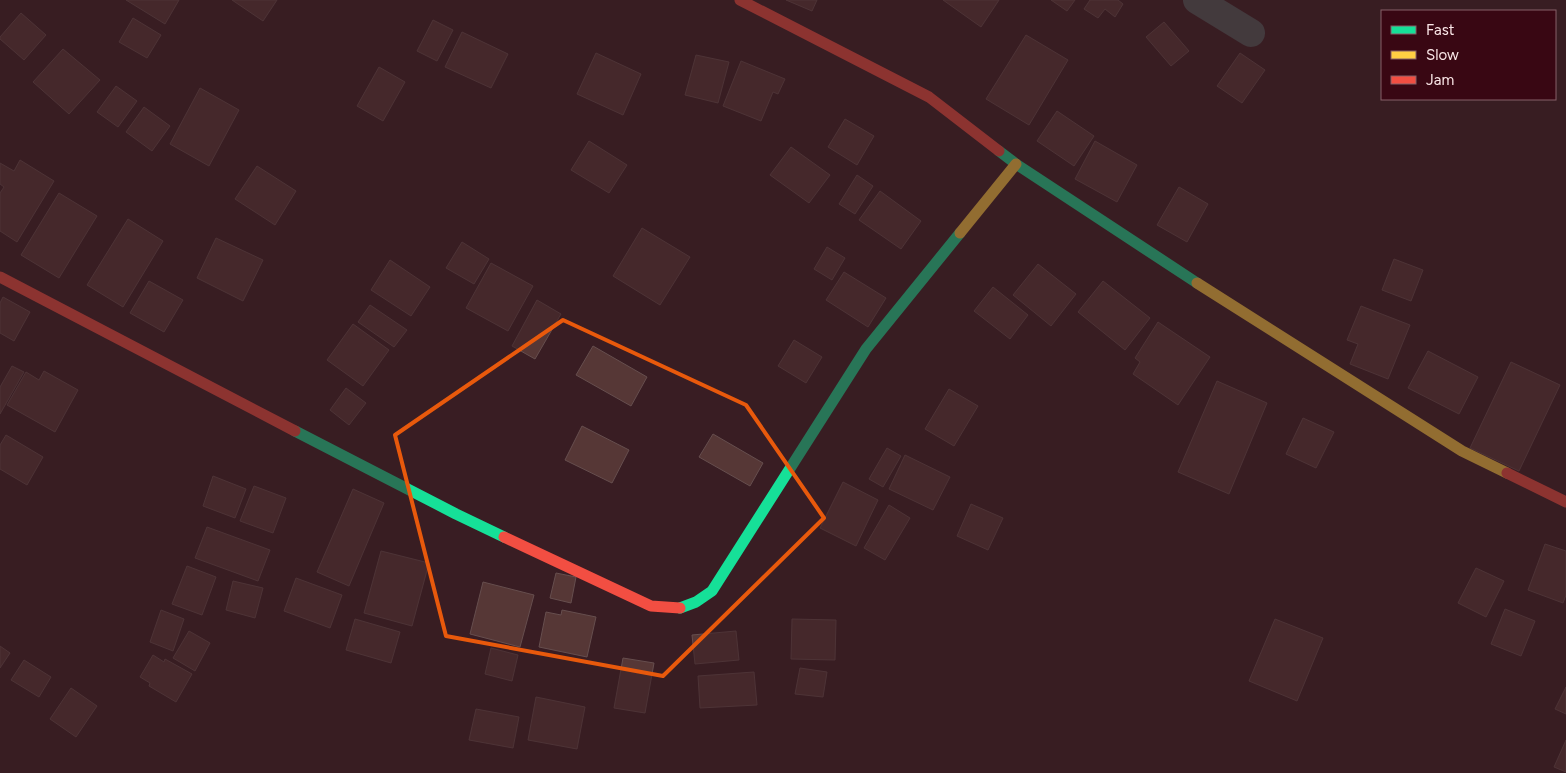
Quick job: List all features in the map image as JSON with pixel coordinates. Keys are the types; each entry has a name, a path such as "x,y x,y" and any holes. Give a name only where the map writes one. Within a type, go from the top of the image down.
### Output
{"street":[{"path":"740,0 929,97 1016,164 1213,294 1462,451 1566,502"},
{"path":"1197,0 1251,33"},
{"path":"0,277 456,514 651,606 673,609 690,607 712,591 866,349 1016,164"}],"highlighted area":[{"path":"563,320 746,405 824,518 663,676 446,636 395,435"}],"building":[{"path":"126,0 179,0 165,24"},
{"path":"232,0 277,0 263,21"},
{"path":"786,0 817,0 812,11"},
{"path":"943,0 999,0 981,27"},
{"path":"1051,0 1075,0 1067,11"},
{"path":"1090,0 1118,0 1123,4 1115,17 1105,9 1098,18 1084,9"},
{"path":"21,13 46,35 24,60 0,39"},
{"path":"133,18 161,35 147,58 119,42"},
{"path":"433,20 453,30 437,61 417,51"},
{"path":"1164,22 1189,51 1171,66 1146,37"},
{"path":"462,32 508,54 491,88 445,67"},
{"path":"1026,35 1068,60 1029,125 986,99"},
{"path":"63,49 100,80 69,114 33,82"},
{"path":"596,53 641,74 623,115 577,94"},
{"path":"1240,53 1265,70 1242,103 1217,86"},
{"path":"696,55 729,62 718,103 685,95"},
{"path":"741,61 785,79 778,94 773,92 761,121 723,106"},
{"path":"379,67 405,82 383,121 357,106"},
{"path":"116,86 137,101 118,127 97,112"},
{"path":"200,88 239,110 209,166 170,144"},
{"path":"144,107 170,126 152,151 126,132"},
{"path":"1057,111 1094,136 1074,166 1037,141"},
{"path":"845,119 874,136 857,165 828,147"},
{"path":"589,141 627,165 609,193 571,170"},
{"path":"1095,141 1137,165 1117,202 1075,179"},
{"path":"791,147 830,175 809,203 770,175"},
{"path":"20,160 54,181 17,242 0,231 0,193 4,187 0,184 0,163 14,171"},
{"path":"257,166 296,191 275,225 235,199"},
{"path":"857,175 873,186 855,214 839,204"},
{"path":"1179,187 1208,204 1187,242 1157,225"},
{"path":"880,191 921,221 901,249 859,220"},
{"path":"59,193 97,216 59,278 21,255"},
{"path":"128,219 163,241 123,307 87,285"},
{"path":"642,228 690,257 660,305 613,276"},
{"path":"216,238 263,260 243,301 197,278"},
{"path":"462,242 489,259 474,284 446,268"},
{"path":"827,247 845,258 832,280 814,269"},
{"path":"1394,259 1423,270 1411,301 1382,290"},
{"path":"390,260 430,287 411,316 371,290"},
{"path":"491,263 533,286 508,331 466,308"},
{"path":"1038,264 1076,294 1051,326 1013,295"},
{"path":"844,272 886,298 868,327 826,300"},
{"path":"149,281 183,300 164,332 130,313"},
{"path":"1103,281 1150,318 1125,350 1078,312"},
{"path":"993,287 1028,315 1010,339 974,311"},
{"path":"3,297 30,312 14,341 0,333 0,303"},
{"path":"537,300 561,314 535,359 512,346"},
{"path":"370,305 407,330 394,347 358,322"},
{"path":"1361,306 1410,325 1388,379 1350,364 1358,344 1347,340"},
{"path":"1158,322 1210,357 1178,405 1133,374 1140,362 1135,358"},
{"path":"353,324 389,350 363,386 327,360"},
{"path":"794,340 822,357 806,383 778,366"},
{"path":"593,346 647,377 631,406 576,375"},
{"path":"1428,351 1478,377 1459,414 1408,388"},
{"path":"1511,362 1560,385 1519,471 1470,448"},
{"path":"12,366 24,372 0,414 0,387"},
{"path":"44,371 78,390 55,432 7,405 26,372 39,380"},
{"path":"1217,381 1267,403 1229,494 1178,472"},
{"path":"346,388 366,403 349,425 330,410"},
{"path":"949,389 978,406 954,446 925,429"},
{"path":"1303,418 1334,432 1316,468 1286,454"},
{"path":"582,426 629,450 612,483 565,460"},
{"path":"713,434 763,463 750,486 699,457"},
{"path":"6,435 43,457 27,485 0,469 0,445"},
{"path":"887,448 901,456 883,487 869,479"},
{"path":"905,455 950,477 933,510 889,489"},
{"path":"213,476 246,489 235,518 203,506"},
{"path":"843,482 878,500 856,546 820,528"},
{"path":"254,486 286,498 273,533 240,521"},
{"path":"353,489 384,503 349,586 317,572"},
{"path":"971,504 1003,518 988,550 957,536"},
{"path":"889,505 910,518 885,560 864,548"},
{"path":"207,527 270,550 258,581 195,558"},
{"path":"1545,544 1566,551 1566,595 1563,603 1528,590"},
{"path":"381,551 429,563 412,626 364,613"},
{"path":"187,566 216,577 202,615 172,604"},
{"path":"1476,568 1504,581 1486,617 1458,603"},
{"path":"556,573 576,577 571,603 550,598"},
{"path":"296,578 342,595 330,628 284,611"},
{"path":"233,581 263,588 255,618 226,610"},
{"path":"483,582 534,595 520,647 470,634"},
{"path":"1505,609 1535,621 1521,656 1491,644"},
{"path":"161,610 184,619 173,651 150,642"},
{"path":"562,610 596,617 587,657 539,647 546,612 561,615"},
{"path":"355,619 400,632 391,663 346,650"},
{"path":"792,619 836,620 835,660 791,659"},
{"path":"1275,619 1323,638 1297,701 1249,681"},
{"path":"189,631 210,643 195,671 173,658"},
{"path":"736,631 739,660 695,664 692,635"},
{"path":"0,646 10,653 0,668"},
{"path":"491,648 518,655 512,681 485,674"},
{"path":"153,655 164,662 165,659 192,674 176,702 149,686 150,683 140,677"},
{"path":"623,658 654,663 645,713 614,708"},
{"path":"24,660 51,677 39,697 11,680"},
{"path":"800,668 827,672 823,697 795,694"},
{"path":"754,672 757,705 700,708 698,676"},
{"path":"1566,687 1566,714 1555,709"},
{"path":"71,688 97,706 76,737 50,719"},
{"path":"536,697 585,707 577,749 528,740"},
{"path":"476,709 519,717 513,748 469,740"},
{"path":"1566,740 1566,772 1554,767"}],"traffic: fast":[{"path":"999,151 1197,283"},
{"path":"680,608 696,602 712,591 866,349 960,233"},
{"path":"295,431 504,537"}],"traffic: slow":[{"path":"960,233 1016,164"},
{"path":"1197,283 1462,451 1507,473"}],"traffic: jam":[{"path":"740,0 929,97 999,151"},
{"path":"0,277 295,431"},
{"path":"1507,473 1566,502"},
{"path":"504,537 651,606 680,608"}]}
